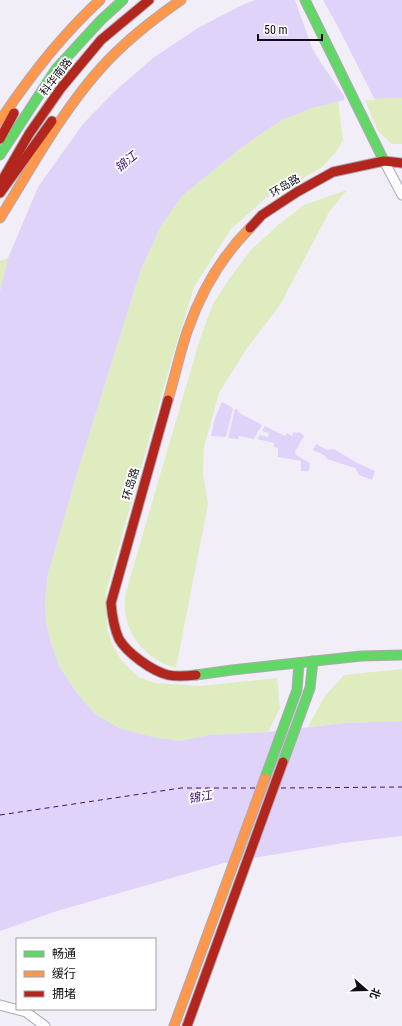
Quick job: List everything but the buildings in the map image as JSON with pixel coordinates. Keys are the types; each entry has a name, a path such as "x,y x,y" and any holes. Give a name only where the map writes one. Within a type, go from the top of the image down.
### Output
{"main road":[{"path":"0,121 14,99 49,52 100,0"},
{"name":"科华南路","path":"0,155 56,70 101,20 124,0"},
{"name":"科华南路","path":"0,184 29,134 61,88 101,40 149,0"},
{"path":"0,193 35,143 74,94 123,45 155,17 181,0"},
{"path":"305,0 384,161"},
{"path":"0,139 19,103 88,11"},
{"path":"0,218 67,112 100,69"},
{"name":"环岛路","path":"402,163 384,161 333,172 297,192 262,215 239,238 217,269 199,302 188,329 111,603 112,620 119,640 129,652 141,661 168,675 193,676 230,670 377,654 402,655"},
{"path":"187,1026 305,703 310,688 313,661"},
{"path":"174,1026 292,705 297,690 299,663"}],"street":[{"path":"384,161 402,195"},
{"path":"0,1005 16,1009"},
{"path":"19,1010 26,1012 45,1026"}],"green space":[{"path":"364,98 402,98 402,144 392,144 378,131"},
{"path":"338,101 343,140 336,152 321,168 266,198 231,229 194,287 171,362 106,592 107,628 112,644 121,660 138,677 155,683 200,686 277,678 280,708 268,732 209,735 179,741 153,737 119,728 94,713 78,694 60,668 51,643 46,622 45,601 48,574 76,477 140,272 161,226 182,196 241,148 280,121 312,108"},
{"path":"347,190 329,212 280,305 247,348 219,393 204,447 203,474 208,504 176,668 165,664 145,651 132,633 127,622 125,599 200,339 213,304 229,279 251,250 277,226 304,205"},
{"path":"8,258 0,291 0,261"},
{"path":"402,669 402,721 344,723 308,727 325,696 344,675"}],"water":[{"name":"锦江","path":"255,0 402,0 402,98 349,99 312,108 280,121 241,148 182,196 161,226 140,272 76,477 48,574 45,601 46,622 51,643 60,668 78,694 94,713 119,728 153,737 179,741 209,735 268,732 344,723 402,721 402,836 343,843 224,863 57,911 0,931 0,291 8,258 38,187 83,124 115,91 153,58 198,28 240,6"},
{"path":"222,402 233,408 226,437 211,436 215,418"},
{"path":"235,409 262,425 254,439 239,436 238,439 228,438"},
{"path":"265,426 285,436 287,433 292,436 294,432 299,432 304,436 295,452 296,455 310,463 309,471 301,471 301,461 278,457 278,448 274,447 274,443 257,439 260,435 268,437 269,433 262,431"},
{"path":"316,444 327,450 334,449 357,463 375,471 372,480 359,475 355,468 327,459 324,455 313,450"}],"pier":[{"path":"295,0 323,0 375,100 345,102 344,96 312,48"}],"ferry route":[{"path":"281,788 402,787"},
{"path":"0,815 181,788 255,788"}],"traffic: fast":[{"path":"0,155 56,69 101,20 123,0"},
{"path":"305,0 384,161"},
{"path":"196,675 361,656 402,655"},
{"path":"283,762 310,688 313,661"},
{"path":"265,778 297,690 299,663"}],"traffic: slow":[{"path":"0,121 46,58 72,28 100,0"},
{"path":"0,218 59,122 100,69 129,41 181,0"},
{"path":"168,400 185,338 199,302 213,275 230,250 250,228"},
{"path":"174,1026 265,778"}],"traffic: jam":[{"path":"0,184 29,134 61,88 101,40 149,0"},
{"path":"0,139 14,113"},
{"path":"0,193 52,121"},
{"path":"250,228 262,215 297,192 333,172 384,161 402,163"},
{"path":"168,400 111,603 111,608 119,639 134,655 148,666 168,675 196,675"},
{"path":"187,1026 283,762"}]}
